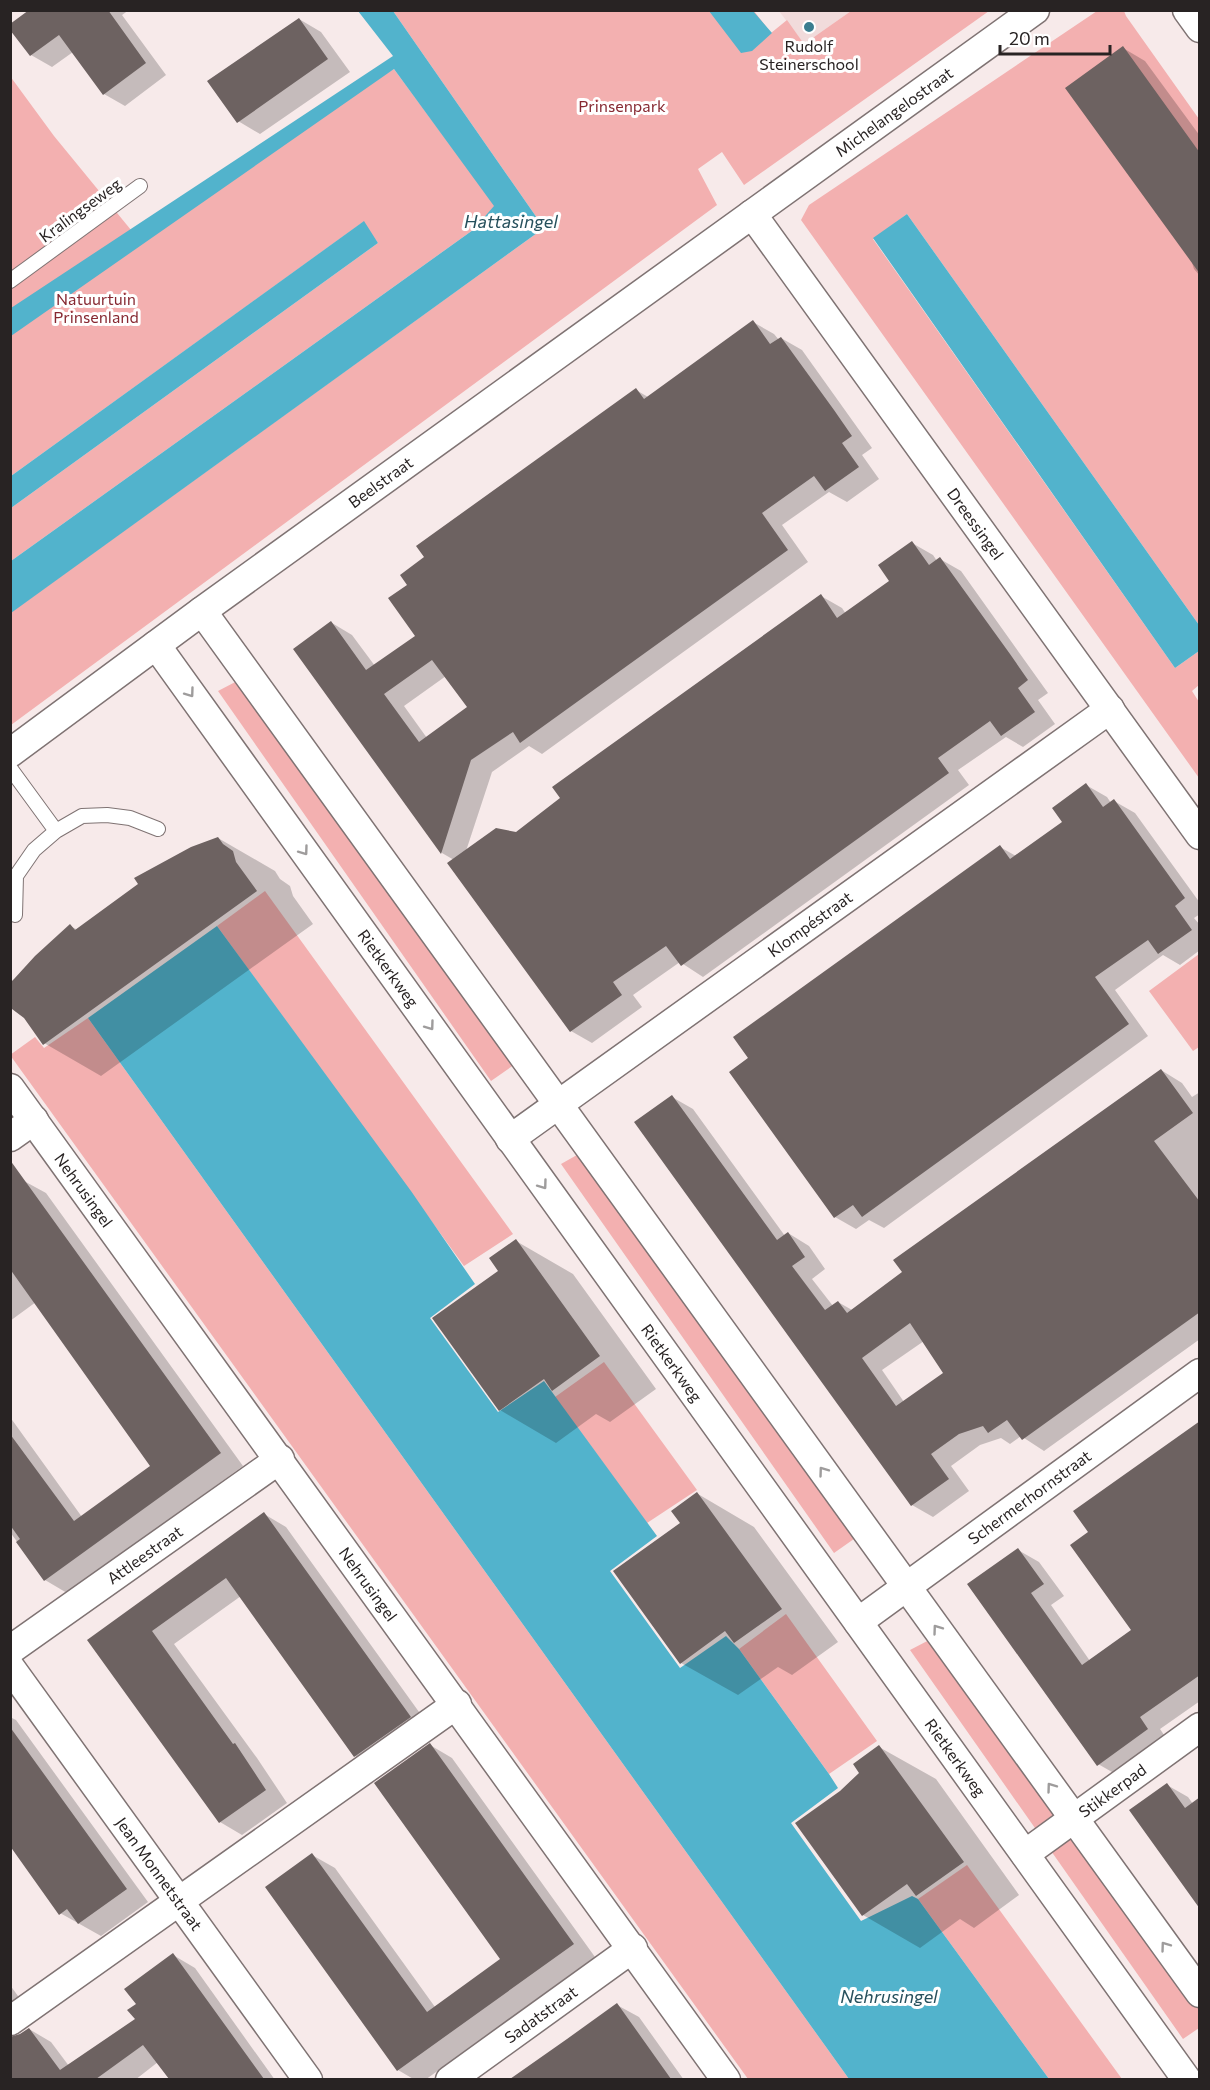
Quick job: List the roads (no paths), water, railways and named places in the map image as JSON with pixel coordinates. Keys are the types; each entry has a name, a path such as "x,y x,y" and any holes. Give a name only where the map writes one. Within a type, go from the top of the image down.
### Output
{"street":[{"name":"Michelangelostraat","path":"752,214 1035,10"},
{"path":"1187,10 1200,28"},
{"name":"Beelstraat","path":"10,753 202,611 752,214"},
{"name":"Dreessingel","path":"752,214 1200,835"},
{"path":"202,611 1200,1993"},
{"name":"Rietkerkweg","path":"156,645 1187,2079"},
{"name":"Klompéstraat","path":"510,1139 1110,709"},
{"name":"Nehrusingel","path":"10,1088 726,2079"},
{"path":"10,1137 34,1120"},
{"name":"Schermerhornstraat","path":"858,1622 1200,1373"},
{"name":"Attleestraat","path":"10,1650 280,1459"},
{"name":"Jean Monnetstraat","path":"10,1667 308,2079"},
{"path":"10,2021 457,1704"},
{"name":"Stikkerpad","path":"1025,1854 1200,1727"},
{"name":"Sadatstraat","path":"450,2079 633,1948"}],"lane":[{"name":"Kralingseweg","path":"10,281 140,186"},
{"path":"10,768 56,831"},
{"path":"15,915 16,876 34,850 56,831 82,816 130,818 158,829"}],"water":[{"name":"Hattasingel","path":"358,11 393,11 544,228 11,613 11,561 473,230 494,206 394,69 11,336 11,308 393,56"},
{"path":"709,11 753,11 772,33 752,51 741,53"},
{"path":"907,214 1199,625 1199,651 1175,668 873,238"},
{"path":"364,221 378,243 11,508 11,476"},
{"name":"Nehrusingel","path":"217,926 411,1191 475,1284 430,1318 498,1412 544,1381 657,1536 610,1571 680,1668 726,1636 739,1649 829,1774 838,1788 791,1823 861,1921 912,1896 918,1899 1049,2079 849,2079 88,1018"}],"place":[{"name":"Rudolf Steinerschool","path":"809,27"}],"park label":[{"name":"Prinsenpark","path":"622,106"},
{"name":"Natuurtuin Prinsenland","path":"96,308"}]}
